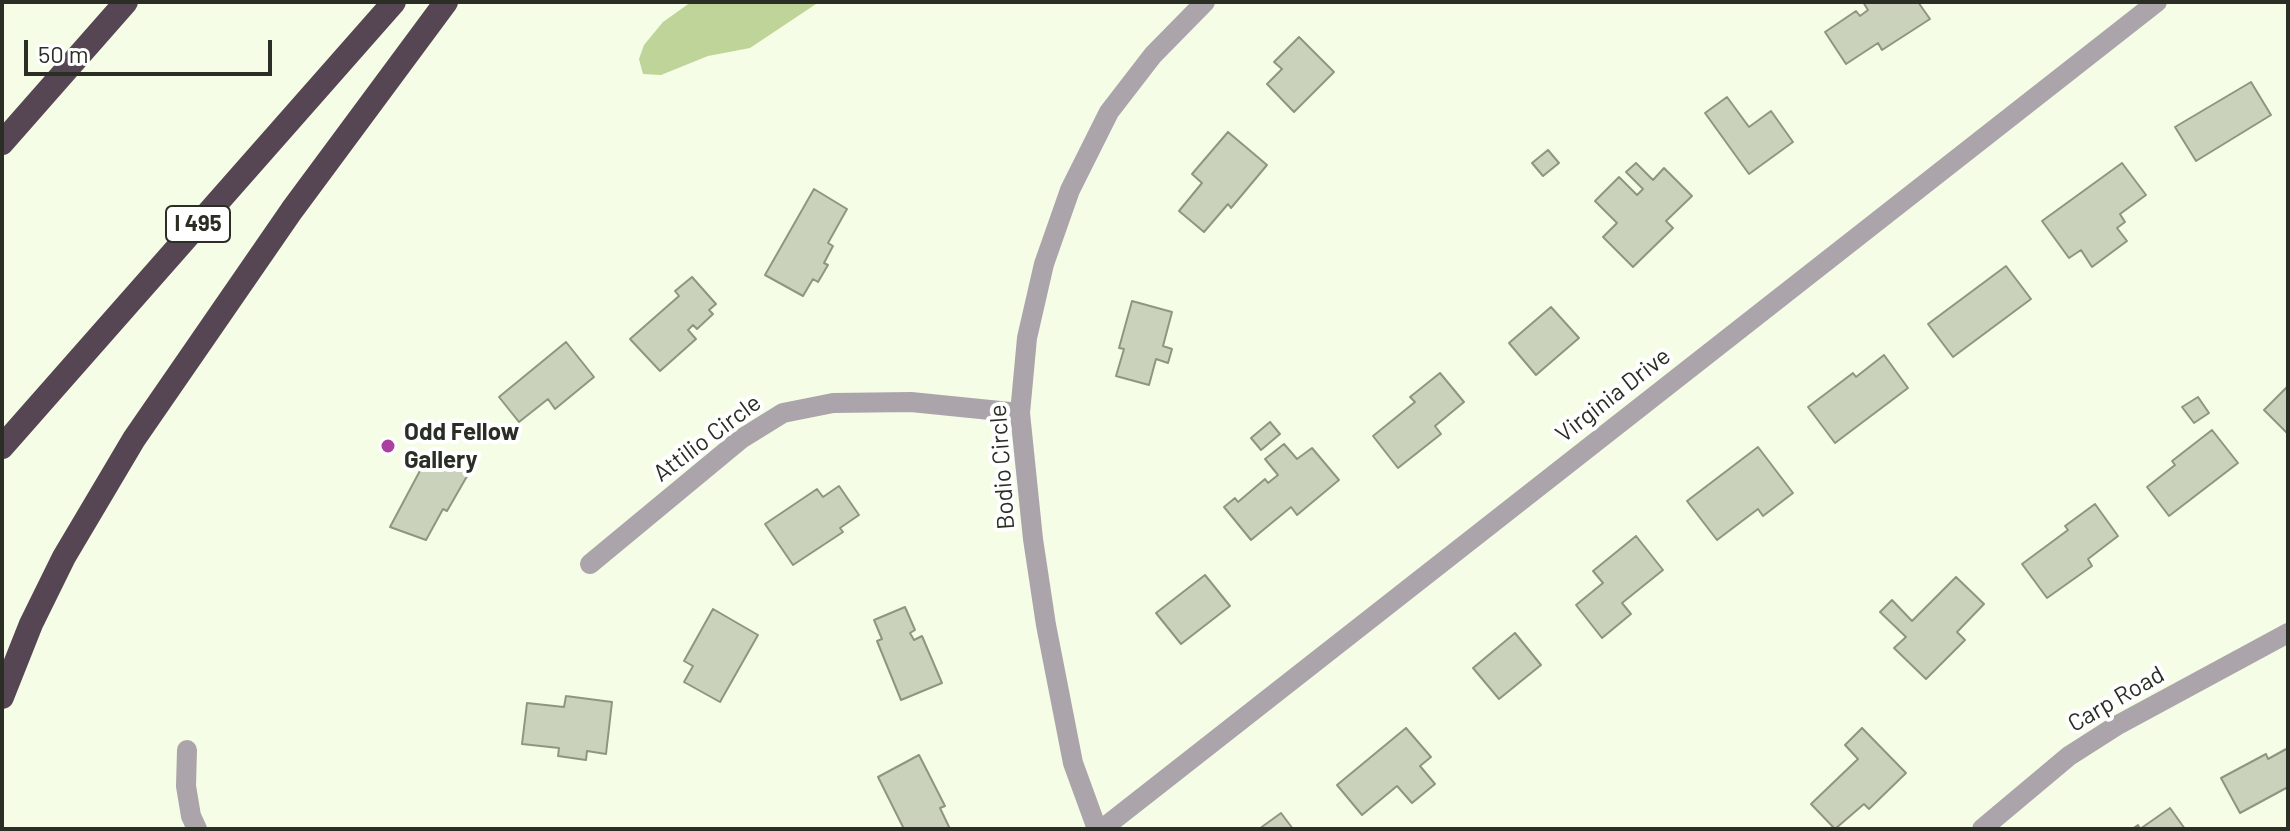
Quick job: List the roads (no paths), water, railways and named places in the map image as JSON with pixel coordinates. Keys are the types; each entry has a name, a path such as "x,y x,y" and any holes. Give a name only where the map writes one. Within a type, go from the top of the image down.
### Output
{"highway":[{"path":"2,143 126,2"},
{"name":"I 495","path":"2,447 394,2"},
{"path":"2,697 53,579 117,465 292,210 446,2"}],"street":[{"name":"Bodio Circle","path":"1100,829 1073,763 1033,539 1020,413 1027,338 1040,279 1070,190 1109,112 1153,55 1205,2"},
{"name":"Virginia Drive","path":"1100,829 2157,2"},
{"name":"Attilio Circle","path":"590,564 741,439 783,413 833,403 911,402 1020,413"},
{"name":"Carp Road","path":"1982,829 2069,756 2116,726 2288,633"},
{"path":"187,750 186,786 191,816 197,829"}],"place":[{"name":"Odd Fellow Gallery","path":"388,446"}]}
